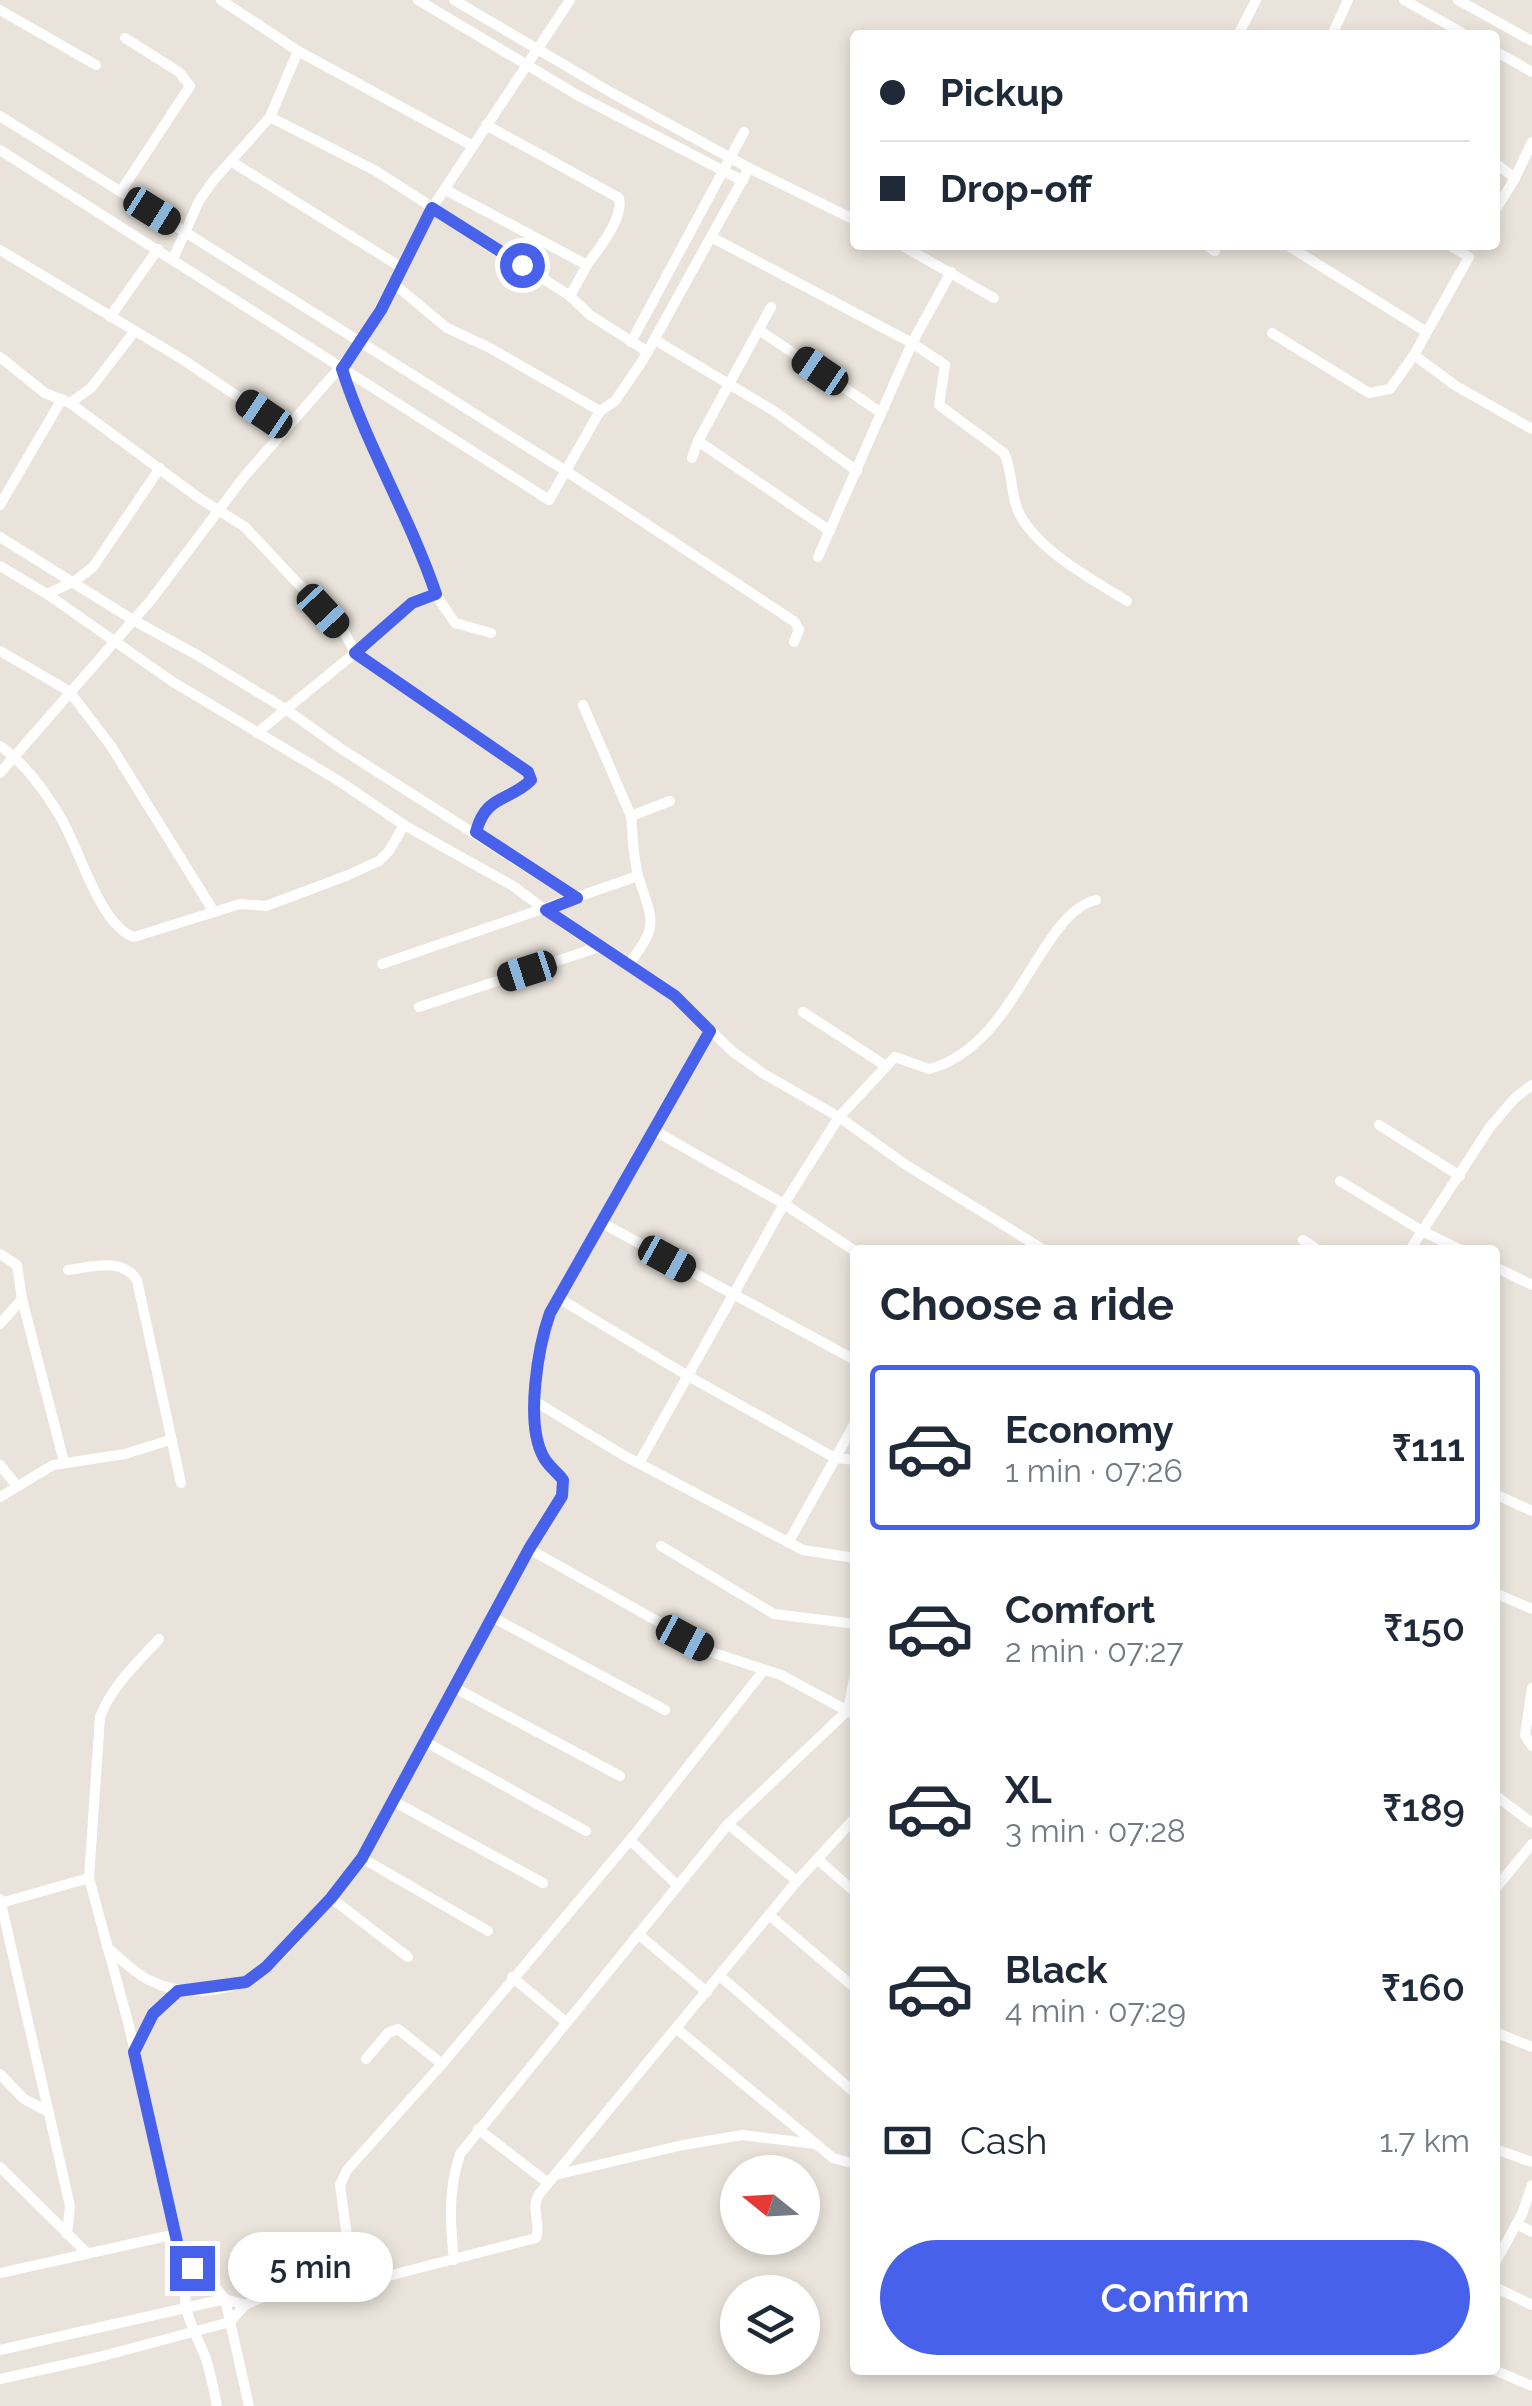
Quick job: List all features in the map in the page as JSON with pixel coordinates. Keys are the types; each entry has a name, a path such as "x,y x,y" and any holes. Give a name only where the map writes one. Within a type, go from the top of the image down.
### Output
{"street":[{"path":"221,0 298,51 473,146"},
{"path":"418,0 634,126 743,181"},
{"path":"454,0 612,93 850,218"},
{"path":"0,774 133,620 244,478 363,341 432,208 570,0"},
{"path":"1241,30 1256,0"},
{"path":"1334,30 1348,0"},
{"path":"1404,0 1457,30"},
{"path":"1458,0 1532,41"},
{"path":"0,10 96,65"},
{"path":"121,192 190,86 179,72 126,38"},
{"path":"173,259 212,182 270,117 298,51"},
{"path":"1500,54 1532,72"},
{"path":"0,116 566,470 795,622 798,630 794,642"},
{"path":"270,117 376,171 570,296 590,315 648,352"},
{"path":"486,125 619,198 620,210 570,296"},
{"path":"631,342 744,132"},
{"path":"1500,203 1532,142"},
{"path":"0,150 549,500 600,411 615,401 648,352 749,168"},
{"path":"232,162 402,268"},
{"path":"1500,167 1515,178"},
{"path":"446,190 587,266"},
{"path":"712,238 912,343 945,366 938,400 943,410 1007,457 1014,499 1029,528 1078,571 1127,601"},
{"path":"110,317 158,249"},
{"path":"0,250 182,359 286,429"},
{"path":"910,250 994,298"},
{"path":"1294,250 1425,332"},
{"path":"1458,250 1469,256"},
{"path":"1272,333 1370,393 1390,389 1414,355 1473,250"},
{"path":"818,557 912,343 951,272"},
{"path":"393,283 448,328 600,411"},
{"path":"692,458 771,307"},
{"path":"759,330 880,412"},
{"path":"0,505 66,401 92,388 134,332"},
{"path":"654,340 774,411 857,471"},
{"path":"1414,355 1456,386 1532,429"},
{"path":"0,358 45,393 66,401 246,528 346,634 355,653 530,775 528,785 486,808 476,832"},
{"path":"342,369 358,420 436,594 454,623 491,633"},
{"path":"698,441 830,531"},
{"path":"48,594 75,582 103,555 160,468"},
{"path":"0,537 288,710 343,750 577,898"},
{"path":"0,566 48,594 174,682 339,781 404,825 513,886 675,996 710,1031 764,1074 839,1117 906,1165 1036,1245"},
{"path":"257,733 412,603 436,594"},
{"path":"0,651 69,691 112,746 214,912"},
{"path":"583,706 630,816 638,876 652,921 647,940 628,965"},
{"path":"0,746 16,757 62,819 110,918 125,934 143,936 240,904 266,906 380,860 404,825"},
{"path":"630,816 670,801"},
{"path":"382,964 638,876"},
{"path":"639,1463 784,1204 839,1117 857,1102 886,1066 900,1057 929,1069 974,1046 996,1024 1068,917 1096,900"},
{"path":"419,1007 599,946"},
{"path":"803,1012 886,1066"},
{"path":"107,1947 144,1978 178,1991 234,1984 256,1976 331,1898 362,1858 564,1488 559,1474 542,1455 536,1427 543,1333 600,1222 710,1031"},
{"path":"1413,1245 1490,1127 1532,1085"},
{"path":"1380,1125 1460,1176"},
{"path":"655,1131 784,1204 850,1248"},
{"path":"1340,1181 1451,1245"},
{"path":"600,1222 850,1357"},
{"path":"1303,1240 1310,1245"},
{"path":"0,1254 17,1265 22,1299 64,1462"},
{"path":"68,1270 116,1265 132,1272 137,1280 180,1483"},
{"path":"1500,1269 1532,1285"},
{"path":"0,1324 22,1299"},
{"path":"560,1299 836,1458 850,1459"},
{"path":"536,1402 788,1543 818,1554 850,1557"},
{"path":"788,1543 850,1432"},
{"path":"0,1497 53,1465 125,1454 170,1440"},
{"path":"0,1465 18,1486"},
{"path":"1500,1496 1532,1511"},
{"path":"661,1546 774,1614 850,1623"},
{"path":"529,1549 714,1653 780,1675 850,1711"},
{"path":"1500,1595 1532,1610"},
{"path":"492,1618 665,1710"},
{"path":"158,1639 106,1700 100,1717 89,1878 182,2258 224,2299 249,2406"},
{"path":"345,2286 347,2237 340,2185 347,2170 442,2064 630,1840 764,1670"},
{"path":"455,1688 620,1776"},
{"path":"1532,1688 1525,1736 1532,1746"},
{"path":"454,2260 449,2211 451,2182 460,2154 478,2129 728,1824 850,1713"},
{"path":"424,1741 586,1831"},
{"path":"1500,1798 1532,1823"},
{"path":"393,1801 542,1882"},
{"path":"0,2378 230,2322 245,2306 284,2291 345,2286 536,2238 539,2229 534,2204 551,2180 796,1881 850,1823"},
{"path":"728,1824 796,1881"},
{"path":"630,1840 677,1886"},
{"path":"1500,1883 1532,1844"},
{"path":"362,1858 488,1931"},
{"path":"817,1859 850,1888"},
{"path":"68,2234 70,2206 0,1902 89,1878"},
{"path":"331,1898 408,1957"},
{"path":"770,1915 850,1984"},
{"path":"638,1934 708,1992"},
{"path":"720,1976 850,2089"},
{"path":"512,1978 566,2022"},
{"path":"134,2052 153,2014 178,1991"},
{"path":"366,2058 388,2034 398,2029 442,2064"},
{"path":"677,2029 816,2144 843,2162 850,2161"},
{"path":"1500,2034 1532,2047"},
{"path":"0,2074 24,2100 48,2112"},
{"path":"478,2129 551,2180 684,2145 742,2135 816,2144"},
{"path":"1500,2151 1532,2162"},
{"path":"0,2167 86,2253"},
{"path":"1500,2254 1532,2185"},
{"path":"1517,2224 1532,2232"},
{"path":"0,2260 5,2271 176,2234"},
{"path":"192,2268 186,2282 185,2308 206,2360 217,2406"},
{"path":"1500,2289 1532,2304"},
{"path":"0,2350 224,2299 245,2306"},
{"path":"1500,2373 1532,2386"}],"route":[{"path":"192,2268 182,2258 178,2246 134,2052 153,2014 178,1991 246,1982 256,1976 331,1898 362,1858 529,1549 562,1496 563,1480 542,1455 536,1427 537,1373 543,1333 600,1222 710,1031 675,996 546,910 577,898 476,832 486,808 528,785 528,772 355,653 412,603 436,594 358,420 342,369 381,310 432,208 522,265"}]}
